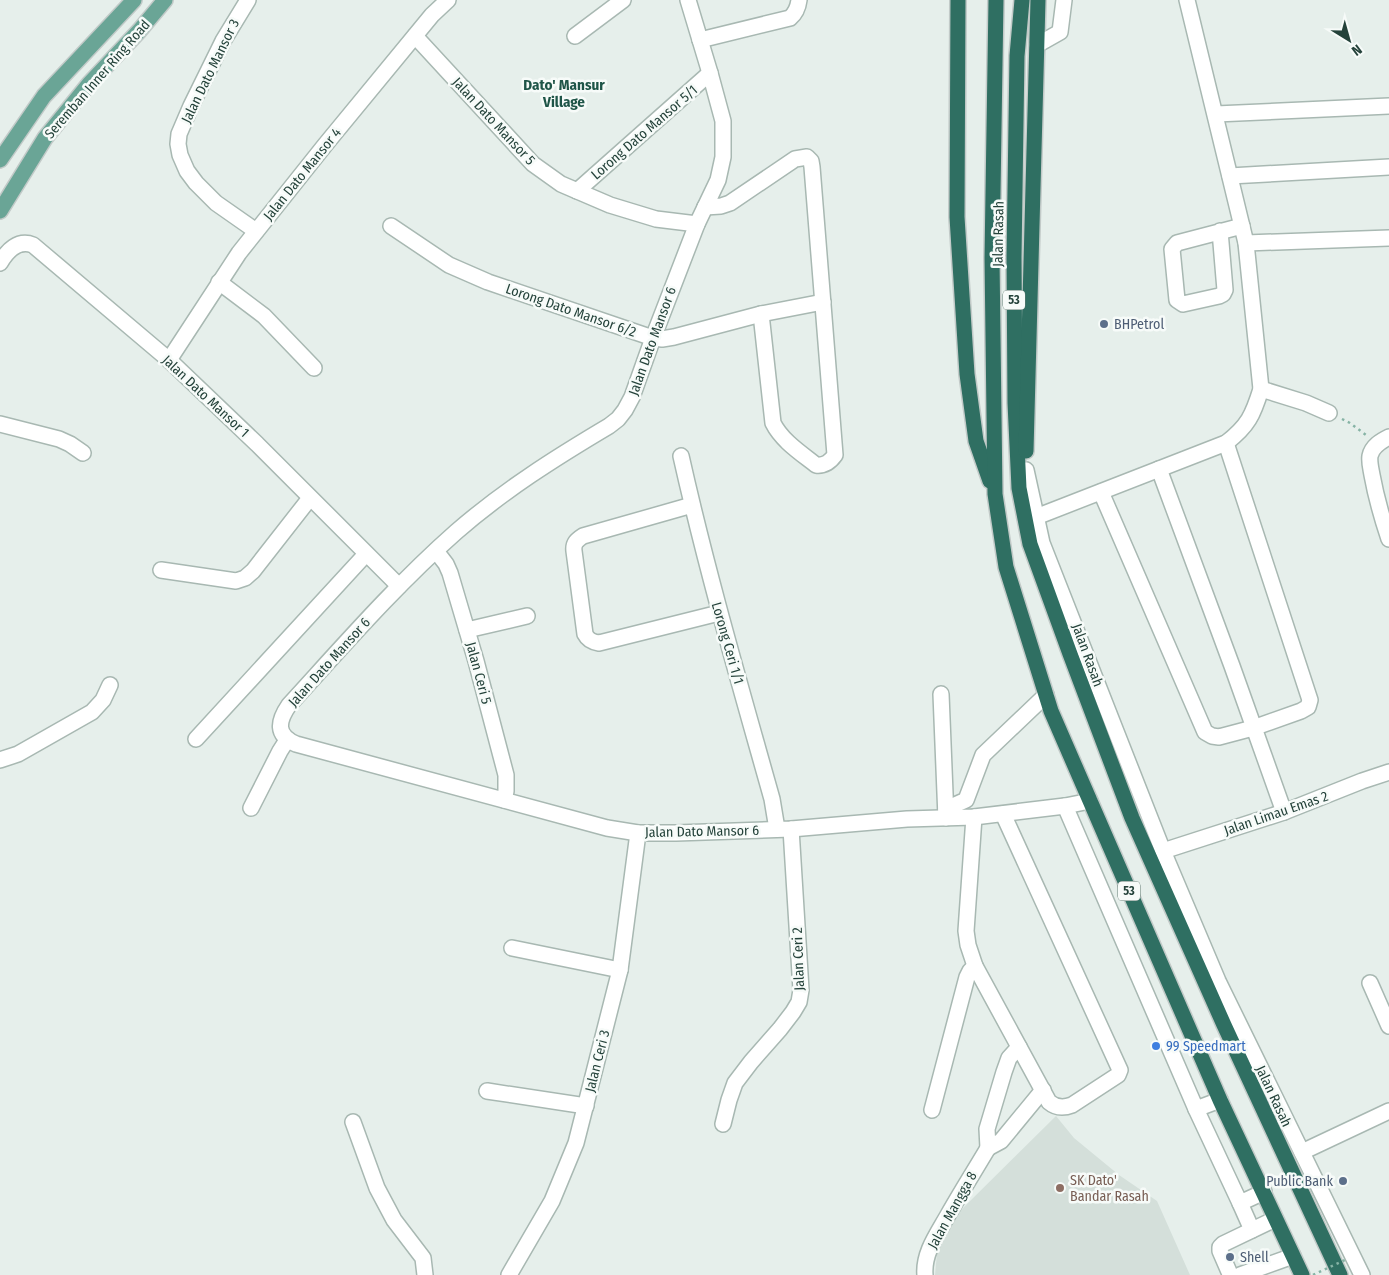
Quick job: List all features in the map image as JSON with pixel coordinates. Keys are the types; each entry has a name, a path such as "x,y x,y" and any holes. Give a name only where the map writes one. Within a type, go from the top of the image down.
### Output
{"highway":[{"path":"958,0 957,217 967,374 976,441 995,494"},
{"name":"Jalan Rasah","path":"996,0 992,258 995,494 1006,567 1051,710 1220,1100 1302,1275"},
{"name":"Jalan Rasah","path":"1022,0 1017,56 1014,257 1015,403 1019,488 1030,544 1132,818 1224,1025 1340,1275"},
{"path":"1030,544 1026,470 1038,0"}],"main road":[{"name":"Seremban Inner Ring Road","path":"0,160 44,96 134,0"},
{"name":"Seremban Inner Ring Road","path":"0,211 45,138 165,0"}],"street":[{"name":"Jalan Dato Mansor 3","path":"248,0 223,41 191,106 179,134 178,144 180,155 187,171 196,184 216,203 256,231"},
{"name":"Jalan Dato Mansor 4","path":"169,360 219,282 256,231 432,15 448,0"},
{"path":"575,36 623,0"},
{"name":"Jalan Dato Mansor 6","path":"688,0 723,121 723,157 718,180 696,224 652,338 632,398 618,419 528,475 479,513 399,586 289,705 280,721 282,733 287,740 296,744 607,828 638,832 676,834 784,829 907,819 946,813 974,817 1065,806 1090,801"},
{"path":"700,40 790,18 797,9 799,0"},
{"path":"1037,45 1060,32 1064,0"},
{"path":"1036,517 1226,443 1238,434 1249,421 1262,389 1246,244 1187,0"},
{"name":"Jalan Dato Mansor 5","path":"415,36 533,164 561,184 610,205 656,219 696,224"},
{"name":"Lorong Dato Mansor 5/1","path":"577,191 710,74"},
{"path":"1216,114 1389,106"},
{"path":"705,208 730,203 795,159 807,156 810,161 835,455 828,462 820,466 816,465 777,432 774,423 761,314"},
{"path":"1230,176 1389,168"},
{"name":"Lorong Dato Mansor 6/2","path":"391,226 449,265 475,277 652,338 674,337 761,314 823,302"},
{"path":"1220,231 1225,290 1223,294 1183,304 1180,303 1177,300 1172,249 1177,244 1220,231 1242,226"},
{"path":"1246,244 1389,238"},
{"name":"Jalan Dato Mansor 1","path":"0,263 8,252 18,244 33,245 169,360 257,444 399,586"},
{"path":"219,282 264,316 314,368"},
{"path":"1262,389 1306,403 1329,413"},
{"path":"0,424 59,439 83,453"},
{"path":"1383,441 1370,455 1370,462 1375,495 1389,539"},
{"path":"1101,492 1205,732 1219,737 1253,728 1305,710 1310,700 1226,443"},
{"name":"Lorong Ceri 1/1","path":"681,456 719,612 772,799 784,829"},
{"path":"1159,469 1284,812"},
{"path":"1026,470 1042,543 1163,852 1218,981 1362,1275"},
{"path":"161,570 236,581 245,578 310,498"},
{"path":"692,505 583,536 575,542 574,551 585,634 590,641 599,643 719,612"},
{"name":"Jalan Ceri 5","path":"436,551 450,573 467,630 506,775 504,800"},
{"path":"196,739 366,554"},
{"path":"467,630 527,616"},
{"path":"0,760 18,754 92,712 103,700 110,685"},
{"path":"941,694 946,813"},
{"path":"946,813 966,800 983,755 1046,695"},
{"path":"251,808 287,740"},
{"name":"Jalan Limau Emas 2","path":"1163,852 1284,812 1389,772"},
{"path":"1065,806 1196,1110 1252,1230"},
{"path":"974,817 966,931 968,945 975,966 1050,1102 1054,1106 1066,1107 1118,1075 1120,1070 1003,814"},
{"name":"Jalan Ceri 2","path":"723,1124 735,1083 750,1062 780,1029 799,1002 801,990 784,829"},
{"name":"Jalan Ceri 3","path":"509,1275 552,1201 576,1143 620,970 638,832"},
{"path":"512,948 620,970"},
{"path":"932,1110 967,977 975,966"},
{"path":"1370,983 1389,1026"},
{"name":"Jalan Mangga 8","path":"988,1148 987,1129 1004,1072 1009,1058 1019,1047"},
{"name":"Jalan Mangga 8","path":"925,1275 926,1259 934,1241 988,1148 1001,1141 1043,1090"},
{"path":"487,1091 586,1106"},
{"path":"1196,1110 1220,1100"},
{"path":"1302,1152 1389,1111"},
{"path":"353,1122 377,1188 394,1220 422,1258 425,1275"},
{"path":"1240,1203 1264,1192"},
{"path":"1232,1275 1220,1251 1220,1247 1275,1219"},
{"path":"1240,1275 1293,1256"}],"path":[{"path":"1329,413 1383,441"},
{"path":"1313,1275 1346,1259"}],"shaded area":[{"name":"SK Dato' Bandar Rasah","path":"1056,1116 1074,1138 1119,1175 1157,1201 1190,1275 935,1275 937,1253 961,1210"}],"place":[{"name":"BHPetrol","path":"1104,324"},
{"name":"99 Speedmart","path":"1156,1046"},
{"name":"Public Bank","path":"1343,1181"},
{"name":"SK Dato' Bandar Rasah","path":"1060,1188"},
{"name":"Shell","path":"1230,1257"}],"district":[{"name":"Dato' Mansur Village","path":"564,94"}]}
